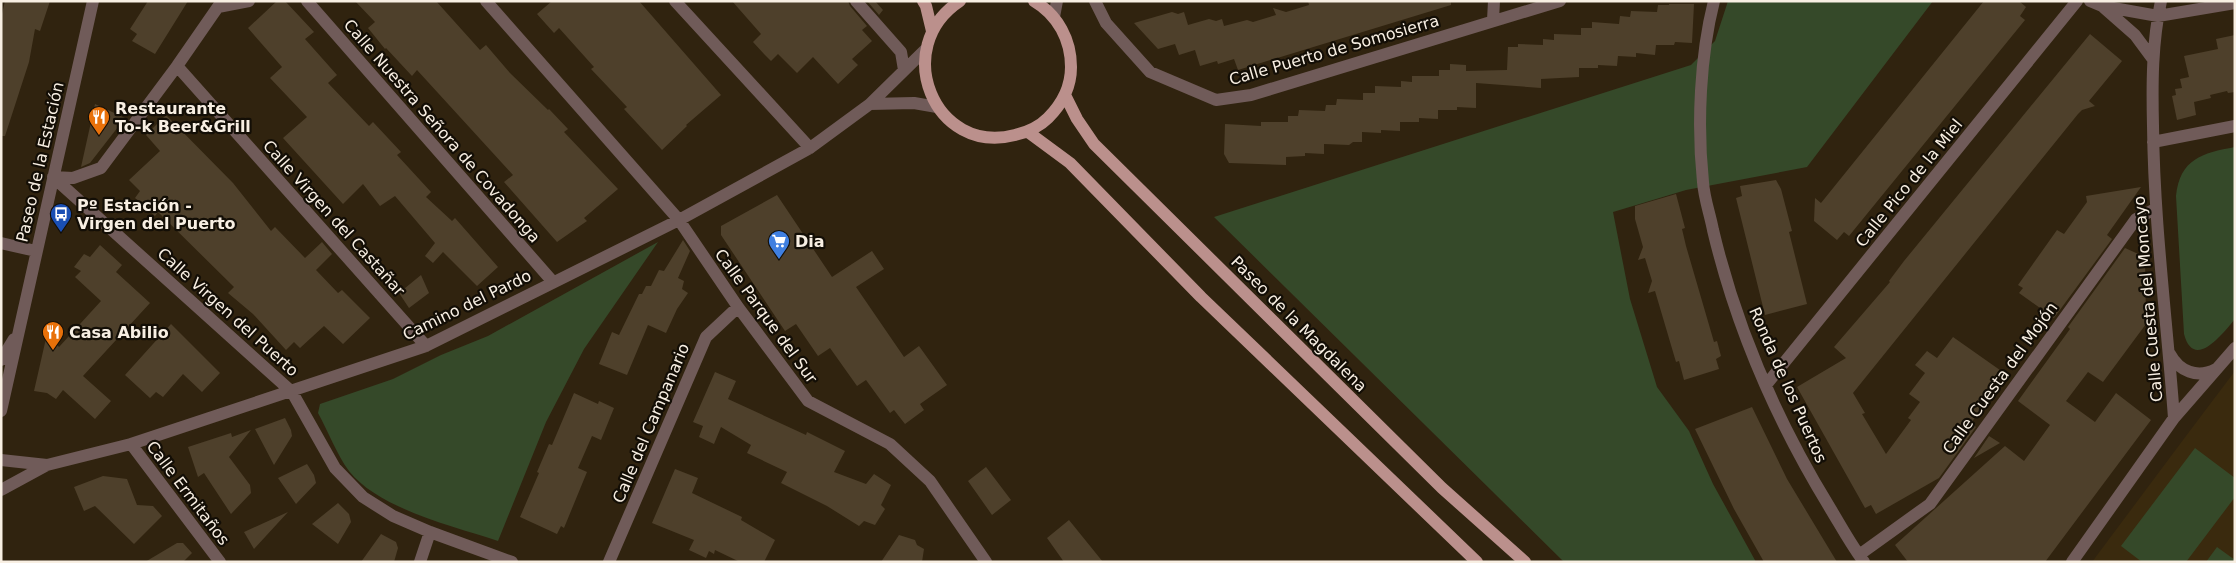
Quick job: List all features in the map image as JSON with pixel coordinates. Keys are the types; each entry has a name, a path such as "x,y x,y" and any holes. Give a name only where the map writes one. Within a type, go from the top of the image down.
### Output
{"main road":[{"path":"923,1 932,31"},
{"path":"960,1 940,18 932,31 925,50 924,70 928,89 937,107 955,125 978,136 1003,138 1028,132 1043,123 1056,110 1065,95 1071,75 1071,55 1065,35 1054,17 1034,1"},
{"name":"Paseo de la Magdalena","path":"1065,95 1077,119 1094,144 1442,488 1525,562"},
{"path":"1028,132 1070,163 1208,304 1477,562"}],"street":[{"name":"Paseo de la Estación","path":"1,411 93,1"},
{"path":"54,176 73,178 101,168 177,66 220,4 249,1"},
{"name":"Calle Nuestra Señora de Covadonga","path":"307,1 552,282"},
{"name":"Calle Parque del Sur","path":"486,1 679,220 738,307 808,401 890,444 930,481 986,562"},
{"path":"676,1 810,148"},
{"path":"856,1 901,52 904,70"},
{"path":"1054,17 1057,1"},
{"name":"Calle Puerto de Somosierra","path":"1095,1 1106,22 1150,72 1216,100 1251,95 1560,1"},
{"path":"1493,20 1494,1"},
{"name":"Ronda de los Puertos","path":"1714,1 1708,26 1700,93 1703,182 1719,253 1741,324 1766,384 1806,470 1862,558"},
{"name":"Calle Pico de la Miel","path":"1766,384 2077,1"},
{"path":"2090,1 2102,6 2158,16 2235,2"},
{"name":"Calle Cuesta del Moncayo","path":"2072,562 2174,418 2170,354 2155,209 2152,58 2161,1"},
{"path":"2102,6 2135,35 2152,58"},
{"name":"Camino del Pardo","path":"1,490 47,465 130,444 292,392 426,346 679,220 810,148 870,104 925,50"},
{"name":"Calle Virgen del Castañar","path":"177,66 426,346"},
{"path":"870,104 914,103 937,107"},
{"path":"2153,142 2235,126"},
{"name":"Calle Virgen del Puerto","path":"54,176 292,392 335,468 363,497 393,516 430,532 512,562"},
{"name":"Calle Cuesta del Mojón","path":"1862,558 1930,504 2136,219 2155,209"},
{"path":"1,243 36,251"},
{"name":"Calle del Campanario","path":"609,562 706,337 738,307"},
{"name":"Paseo de la Estación","path":"1,360 19,331"},
{"path":"2174,418 2235,348"},
{"path":"2170,354 2174,362 2190,373 2209,372 2218,368"},
{"name":"Calle Ermitaños","path":"130,444 220,562"},
{"name":"Camino del Pardo","path":"1,460 47,465"},
{"path":"420,562 430,532"}],"shaded area":[{"path":"2235,371 2235,562 2092,562 2186,436"}],"green space":[{"path":"1728,1 1933,1 1807,167 1686,190 1613,212 1630,299 1657,387 1689,431 1713,484 1756,562 1564,562 1214,217 1691,65 1715,41"},
{"path":"2235,147 2235,319 2209,346 2195,350 2189,345 2184,334 2176,196 2178,184 2182,174 2195,160 2212,152"},
{"path":"658,242 584,349 546,422 498,541 418,515 397,506 362,484 349,471 318,413 320,404 393,379 441,355 488,336"},
{"path":"2195,448 2235,478 2235,497 2186,562 2142,562 2121,546"},
{"path":"2217,547 2235,560 2235,562 2206,562"}],"building":[{"path":"5,1 50,1 40,31 35,29 29,62 5,136 1,136 1,18"},
{"path":"148,1 188,1 155,54 132,41 137,34 130,29"},
{"path":"277,1 285,1 314,32 305,39 337,75 328,83 369,126 373,122 401,152 397,155 431,192 426,197 452,221 455,218 498,267 477,286 443,252 433,263 425,256 435,243 395,196 380,206 363,184 343,204 283,138 307,117 270,78 282,67 248,28"},
{"path":"355,1 436,1 480,50 486,45 510,73 549,109 568,129 564,132 618,189 584,218 587,221 557,242 504,182 513,175 417,70 412,76 385,49 368,28 375,22"},
{"path":"552,1 639,1 721,95 686,125 662,150 624,109 627,107 591,69 594,67 559,28 554,33 537,14"},
{"path":"732,1 848,1 867,26 862,30 872,41 852,59 858,65 838,84 813,57 797,73 778,54 771,61 753,42 761,34"},
{"path":"867,1 875,1 883,10 879,15"},
{"path":"1308,1 1451,1 1451,5 1238,70 1234,59 1218,64 1217,61 1200,66 1195,50 1179,55 1175,44 1158,49 1134,23 1172,12 1178,14 1184,12 1188,25 1209,19 1216,21 1222,19 1224,26 1247,20 1253,22 1276,15 1273,8 1286,12 1309,5"},
{"path":"1984,1 2019,1 2026,7 2020,16 2025,20 1849,236 1844,232 1837,240 1814,221 1815,198 1821,203"},
{"path":"1694,4 1692,43 1675,42 1674,45 1656,45 1655,55 1636,53 1636,57 1618,56 1617,66 1598,65 1598,68 1579,68 1579,77 1541,79 1541,88 1476,83 1476,108 1457,107 1457,110 1438,110 1438,119 1419,118 1419,122 1400,122 1400,131 1362,132 1362,142 1353,142 1349,145 1324,144 1324,154 1305,153 1305,156 1286,157 1286,165 1229,163 1224,154 1225,124 1261,126 1261,122 1288,122 1288,116 1298,116 1299,110 1325,111 1326,105 1336,105 1337,99 1363,100 1363,93 1375,93 1375,86 1401,87 1401,81 1412,82 1412,76 1439,76 1439,70 1450,70 1450,64 1466,65 1466,71 1507,70 1508,47 1518,47 1518,44 1543,45 1543,39 1554,40 1554,34 1581,35 1581,28 1592,28 1592,22 1619,24 1620,16 1630,17 1631,11 1657,12 1658,5"},
{"path":"2090,34 2122,61 2089,101 2095,106 2082,110 2078,114 1853,393 1865,413 1862,414 1886,454 1911,420 1908,418 1920,402 1909,394 1925,373 1915,365 1927,351 1937,358 1953,337 2007,375 1971,423 1976,427 1939,478 1876,514 1871,505 1865,508 1797,387 1846,358 1834,347 1890,282 1904,261"},
{"path":"2235,35 2235,92 2228,93 2227,91 2210,95 2211,98 2194,102 2196,115 2177,120 2172,96 2176,95 2175,89 2182,88 2180,79 2189,77 2184,56 2218,49 2216,39"},
{"name":"Restaurante To-k Beer&Grill","path":"95,104 125,118 90,163 81,167"},
{"path":"166,115 233,183 271,231 275,227 305,258 322,242 332,254 316,270 338,293 342,290 370,318 343,344 324,326 300,348 294,342 286,350 253,314 228,293 234,287 158,212 155,216 135,198 140,191 129,180 160,151 146,135"},
{"path":"1776,180 1781,189 1792,231 1789,232 1807,304 1765,315 1736,198 1742,196 1740,186"},
{"path":"2141,187 2107,235 2112,239 2054,318 2019,293 2023,288 2018,285 2057,230 2064,234 2087,202 2086,196"},
{"path":"1676,194 1685,228 1682,229 1686,246 1714,342 1717,341 1721,356 1716,359 1719,369 1684,380 1679,361 1676,362 1655,291 1648,293 1652,281 1645,258 1638,260 1643,247 1635,219 1635,206"},
{"path":"777,195 832,277 872,251 884,269 856,287 904,357 919,346 947,385 920,404 924,410 905,424 894,410 890,413 866,380 857,386 830,348 818,356 796,324 785,331 721,235 721,226"},
{"path":"683,240 690,251 678,278 684,281 682,289 688,293 677,309 666,333 648,325 627,375 599,364 612,332 619,335 639,294 642,294 646,286 651,286 659,270 664,271"},
{"path":"100,245 122,265 116,272 150,303 83,376 111,401 95,419 63,390 56,399 47,393 34,391 47,334 59,347 101,301 75,277 81,271 74,267 84,254 90,257"},
{"path":"2125,248 2145,257 2146,324 2103,382 2088,372 2066,401 2095,422 2116,393 2151,420 2045,562 1908,562 1895,545 2005,446 2024,461 2050,425 2018,401"},
{"path":"421,275 429,293 409,308 399,293"},
{"path":"171,324 220,373 202,392 183,374 163,397 156,392 150,398 125,375"},
{"path":"715,372 736,381 728,399 806,435 807,432 845,451 834,472 866,484 874,474 891,485 881,505 885,509 875,525 864,521 859,526 827,506 781,483 787,472 747,453 751,445 721,427 714,444 699,437 703,426 693,422"},
{"path":"574,393 598,404 599,401 614,408 601,440 592,436 578,468 587,472 564,528 561,526 557,534 520,517 549,444 552,445"},
{"path":"1752,407 1787,479 1837,562 1764,562 1734,509 1695,429"},
{"path":"285,418 292,436 274,465 255,429"},
{"path":"251,430 229,457 250,485 251,493 231,514 204,473 198,477 188,447 231,433 232,437"},
{"path":"1989,436 2000,443 1974,458"},
{"path":"307,464 314,475 316,483 296,504 278,478"},
{"path":"986,467 1011,500 992,515 968,481"},
{"path":"675,469 698,478 692,493 742,517 741,520 775,540 764,562 740,562 715,550 714,554 709,551 706,558 689,550 694,540 652,523"},
{"path":"103,476 127,479 137,505 153,506 162,516 134,544 95,506 84,511 74,487"},
{"path":"338,503 349,514 351,522 338,544 312,524"},
{"path":"288,512 254,549 244,532"},
{"path":"1069,520 1103,562 1064,562 1047,538"},
{"path":"381,534 396,542 398,548 394,562 361,562"},
{"path":"899,535 915,540 917,545 924,549 922,562 881,562"},
{"path":"177,543 183,543 192,553 183,562 145,562"}],"place":[{"name":"Restaurante To-k Beer&Grill","path":"99,136"},
{"name":"Pº Estación - Virgen del Puerto","path":"61,233"},
{"name":"Dia","path":"779,260"},
{"name":"Casa Abilio","path":"53,351"}]}
